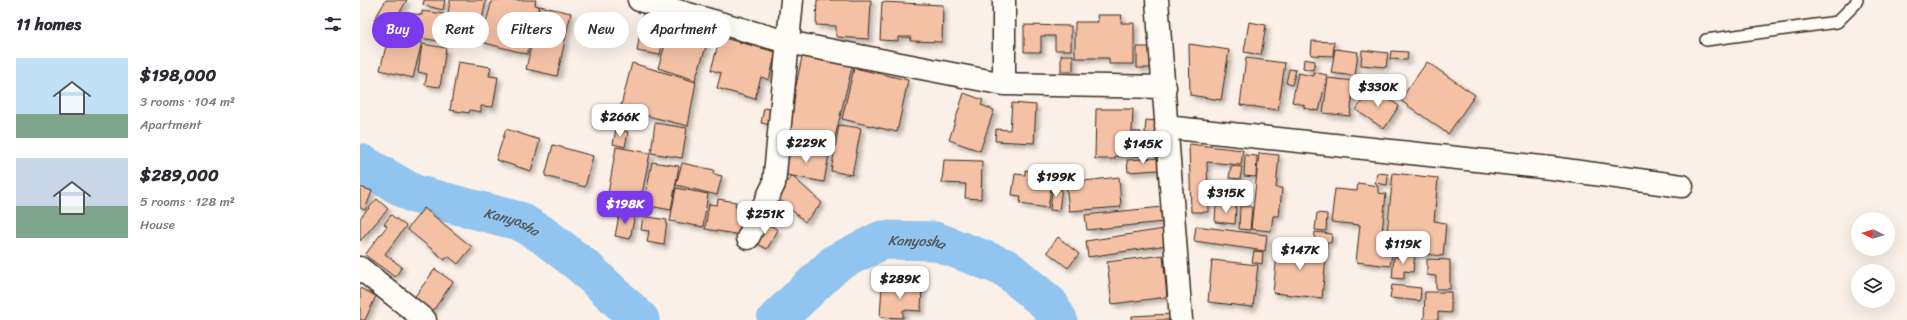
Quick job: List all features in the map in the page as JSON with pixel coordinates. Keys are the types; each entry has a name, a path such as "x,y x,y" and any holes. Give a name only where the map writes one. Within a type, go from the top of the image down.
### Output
{"street":[{"path":"638,0 787,42 1004,84 1165,87"},
{"path":"748,238 774,184 792,0"},
{"path":"1004,0 1004,84"},
{"path":"1157,0 1165,87 1166,127 1181,320"},
{"path":"1166,127 1551,168 1682,186"},
{"path":"360,268 425,320"}],"lane":[{"path":"1706,40 1837,22 1855,4 1856,0"}],"building":[{"path":"386,0 407,0 400,12 379,12"},
{"path":"424,0 445,0 443,10 423,5"},
{"path":"450,0 486,0 484,12 448,12"},
{"path":"492,0 536,0 535,5 539,6 538,12 497,12 497,46 489,44 489,12"},
{"path":"817,0 871,0 869,39 836,37 836,26 816,25"},
{"path":"882,2 943,5 942,42 910,41 911,37 898,37 898,41 880,40"},
{"path":"540,6 571,13 566,36 566,12 539,12"},
{"path":"422,11 432,12 432,40 424,39 424,12"},
{"path":"1097,15 1122,15 1121,23 1134,23 1134,64 1109,64 1109,58 1075,58 1075,22 1098,22"},
{"path":"1249,22 1266,25 1261,55 1244,52"},
{"path":"1024,25 1071,26 1071,50 1055,50 1055,36 1041,36 1041,52 1024,52"},
{"path":"731,40 776,52 769,80 761,77 755,99 717,88 721,73 711,70 717,48 731,48"},
{"path":"1312,41 1334,42 1333,56 1311,55"},
{"path":"424,44 432,46 432,48 446,48 440,87 425,85 427,74 418,72 421,48 424,48"},
{"path":"1189,44 1229,50 1221,100 1190,95"},
{"path":"804,47 854,59 834,141 787,129"},
{"path":"1137,47 1155,47 1155,68 1137,68"},
{"path":"386,48 420,48 413,78 380,70"},
{"path":"504,48 528,48 527,54"},
{"path":"531,48 563,48 557,76 526,69"},
{"path":"637,48 661,48 660,55 637,51"},
{"path":"664,48 706,48 695,80 658,68"},
{"path":"1335,49 1358,52 1355,76 1331,73"},
{"path":"1362,50 1388,53 1386,67 1361,65"},
{"path":"1391,51 1408,52 1407,60 1390,59"},
{"path":"1061,55 1073,55 1073,71 1061,71"},
{"path":"1246,58 1285,63 1278,110 1240,105"},
{"path":"1304,59 1315,61 1313,70 1303,68"},
{"path":"458,62 491,67 489,76 498,77 493,107 481,106 481,112 470,110 469,113 450,110"},
{"path":"1427,62 1475,95 1448,134 1400,100"},
{"path":"632,63 696,82 688,126 620,109"},
{"path":"854,68 908,80 897,132 842,119"},
{"path":"1289,69 1296,70 1292,85 1286,83"},
{"path":"1314,72 1327,75 1319,111 1304,108 1304,105 1292,102 1298,73 1314,76"},
{"path":"1328,78 1354,81 1350,116 1323,113"},
{"path":"1371,87 1399,106 1384,129 1356,110"},
{"path":"964,93 983,100 981,105 994,110 980,151 949,140"},
{"path":"1012,103 1036,105 1034,143 995,141 996,129 1010,130"},
{"path":"764,108 779,110 776,126 761,123"},
{"path":"1096,109 1133,109 1132,132 1141,132 1140,156 1115,156 1115,159 1095,159"},
{"path":"1146,120 1158,121 1156,135 1145,133"},
{"path":"655,123 687,128 682,158 651,153"},
{"path":"839,125 861,128 852,175 831,171"},
{"path":"506,129 540,140 531,171 496,160"},
{"path":"616,129 628,132 625,147 613,144"},
{"path":"1189,144 1243,150 1241,165 1207,162 1208,212 1191,212"},
{"path":"553,145 593,156 585,187 545,176"},
{"path":"788,146 829,154 824,182 782,174"},
{"path":"616,147 650,153 641,199 608,194"},
{"path":"1259,153 1279,155 1276,188 1282,188 1279,216 1273,216 1271,231 1251,229"},
{"path":"1245,155 1257,156 1256,177 1244,176"},
{"path":"1158,158 1159,170 1128,172 1127,160"},
{"path":"944,160 982,161 981,199 965,198 966,184 942,183"},
{"path":"652,162 679,166 671,210 644,205"},
{"path":"682,163 714,170 713,174 722,176 717,195 676,185"},
{"path":"1231,166 1242,167 1240,179 1229,178"},
{"path":"1025,170 1053,174 1048,208 1020,204 1021,196 1012,195 1015,174 1025,175"},
{"path":"1377,173 1388,174 1387,185 1375,183"},
{"path":"1393,173 1438,178 1434,221 1446,223 1443,256 1416,253 1417,246 1386,243"},
{"path":"792,176 822,203 805,222 775,195"},
{"path":"1119,177 1121,207 1069,211 1066,183"},
{"path":"1358,183 1378,186 1378,193 1386,194 1381,242 1402,244 1401,255 1392,254 1390,266 1356,262 1360,225 1331,222 1335,189 1357,191"},
{"path":"1053,185 1062,186 1059,211 1050,210"},
{"path":"360,187 372,191 365,210 360,208"},
{"path":"676,188 708,194 703,227 670,221"},
{"path":"377,199 388,209 360,241 360,218"},
{"path":"718,199 736,202 735,207 745,209 741,235 705,229 709,204 717,205"},
{"path":"1216,204 1236,205 1235,224 1215,222"},
{"path":"1240,206 1252,207 1250,230 1239,229"},
{"path":"1162,207 1163,222 1087,230 1085,215"},
{"path":"424,208 472,247 458,264 448,256 445,260 407,229"},
{"path":"620,211 635,214 630,239 615,236"},
{"path":"1317,213 1327,214 1326,231 1315,230"},
{"path":"391,215 406,226 385,254 402,267 395,277 365,255 387,226 384,224"},
{"path":"643,216 667,220 664,245 647,242 649,231 641,230"},
{"path":"763,221 778,230 767,249 752,241"},
{"path":"1196,226 1267,235 1265,251 1194,241"},
{"path":"1164,229 1167,245 1088,257 1086,241"},
{"path":"1315,232 1332,234 1331,243 1314,241"},
{"path":"1058,237 1079,254 1068,268 1047,252"},
{"path":"1314,244 1327,245 1322,298 1273,293 1278,245 1314,249"},
{"path":"1254,251 1263,252 1262,264 1252,262"},
{"path":"1404,252 1415,253 1413,272 1404,271 1404,279 1392,278 1394,257 1403,257"},
{"path":"1163,255 1167,297 1112,304 1107,262"},
{"path":"1427,259 1450,260 1450,289 1436,289 1436,276 1427,275"},
{"path":"1212,260 1258,265 1253,307 1208,302"},
{"path":"435,269 453,282 432,312 413,299"},
{"path":"882,285 922,287 921,311 903,310 903,318 880,317"},
{"path":"1392,285 1421,288 1420,301 1390,298"},
{"path":"360,288 376,296 365,320 360,320"},
{"path":"1425,292 1451,292 1451,313 1438,312 1438,320 1424,320"},
{"path":"1173,314 1174,320 1132,320 1132,316"}],"waterway":[{"name":"Kanyosha","path":"360,163 414,194 519,221 543,235 584,267 640,320"},
{"name":"Kanyosha","path":"776,320 836,263 882,240 935,241 1006,268 1049,304 1058,320"}]}
